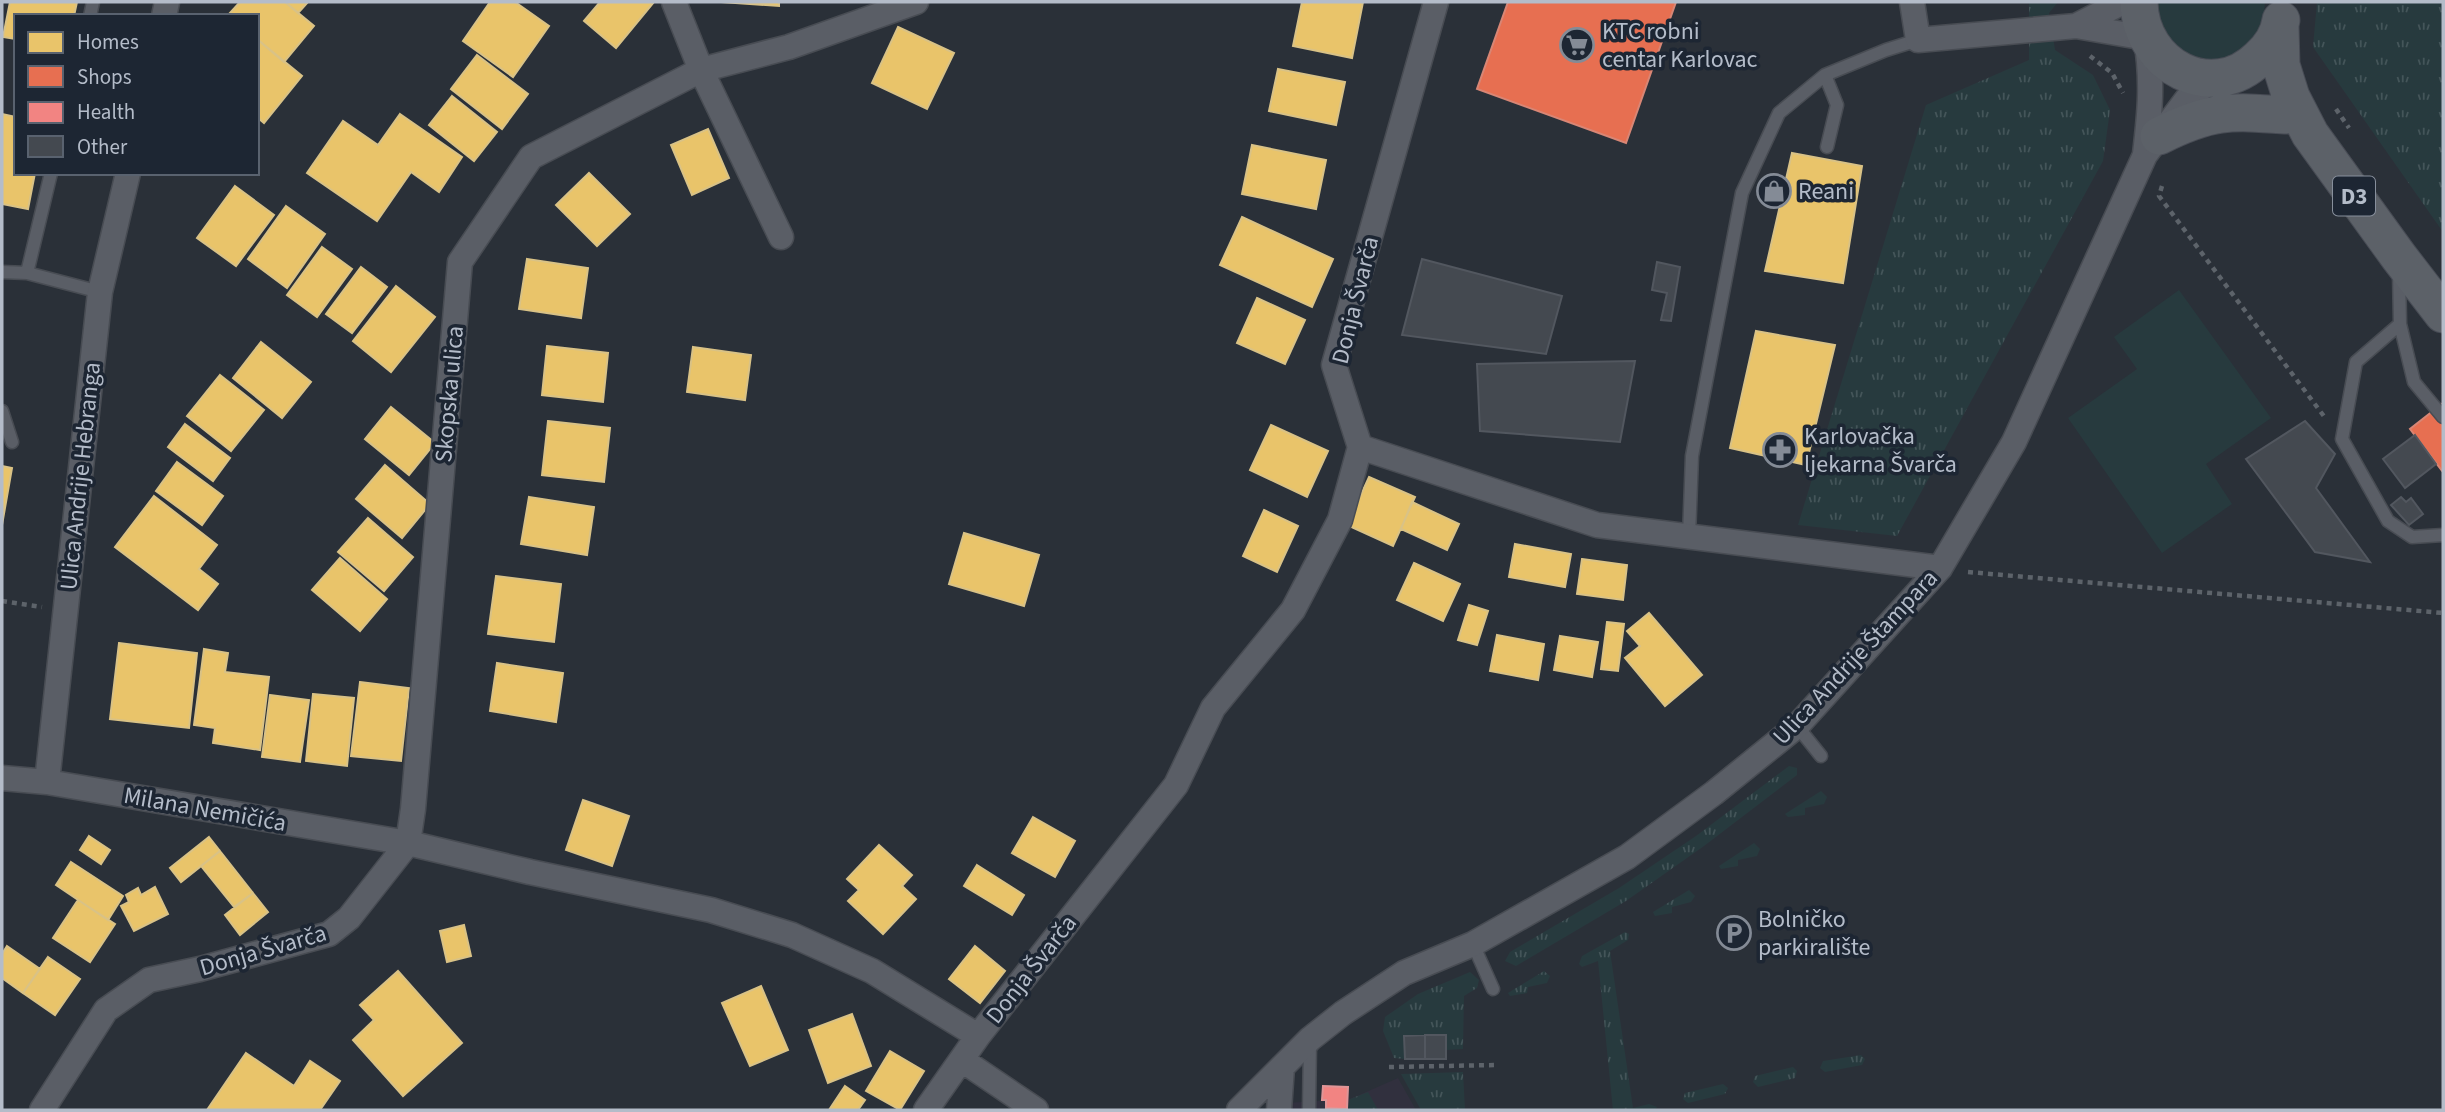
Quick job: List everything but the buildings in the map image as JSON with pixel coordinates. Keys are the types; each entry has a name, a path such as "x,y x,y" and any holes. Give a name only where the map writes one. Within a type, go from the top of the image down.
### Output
{"main road":[{"path":"2139,2 2139,16 2146,38"},
{"name":"D3","path":"2216,78 2235,74 2252,65 2269,48 2281,14"},
{"name":"D3","path":"2281,14 2281,65 2298,125"},
{"name":"D3","path":"2146,38 2160,57 2178,70 2241,86 2267,101 2298,125 2443,314"},
{"path":"2152,145 2190,120 2220,113 2298,125"}],"street":[{"path":"674,2 701,70 781,236"},
{"name":"Skopska ulica","path":"408,843 460,262 531,157 701,70 789,47 916,2"},
{"name":"Donja Švarča","path":"42,1110 106,1010 149,980 329,934 349,918 408,843 711,910 792,935 872,971 978,1036 1176,785 1213,708 1293,610 1340,520 1360,447 1334,365 1436,2"},
{"path":"1912,2 1918,40 2076,26 2146,38"},
{"path":"2076,26 2123,2"},
{"name":"Ulica Andrije Štampara","path":"2146,38 2151,71 2152,145"},
{"name":"Ulica Andrije Štampara","path":"1240,1110 1310,1039 1343,1013 1404,973 1473,944 1627,857 1714,793 1797,726 1940,568 2014,442 2152,145 2187,99 2216,78"},
{"name":"Ulica Andrije Hebranga","path":"47,782 100,292 128,175"},
{"path":"1360,447 1597,525 1940,568"},
{"name":"Milana Nemičića","path":"2,778 47,782 408,843"},
{"path":"926,1110 978,1036"},
{"path":"961,1060 1037,1110"},
{"path":"1279,1110 1282,1067"}],"lane":[{"path":"1689,537 1692,456 1742,193 1779,113 1825,75 1918,40"},
{"path":"1825,75 1837,105 1827,147"},
{"path":"27,273 51,175"},
{"path":"2399,257 2400,324 2414,382 2443,417"},
{"path":"2,272 27,273 100,292"},
{"path":"2400,324 2356,362 2342,439 2388,521 2412,537 2443,535"},
{"path":"2,411 12,442"},
{"path":"1797,726 1821,756"},
{"path":"1473,944 1493,989"},
{"path":"1309,1110 1310,1039"}],"path":[{"path":"2076,26 2079,49 2112,73 2124,95"},
{"path":"2330,100 2353,133"},
{"path":"2163,184 2159,196 2342,439"},
{"path":"1940,568 1983,574 2443,613"},
{"path":"2,601 65,610"},
{"path":"1389,1067 1497,1065"}],"shaded area":[{"path":"1398,1078 1416,1110 1285,1110 1285,1103 1350,1099"}],"green space":[{"path":"2029,2 2058,2 2049,13 2055,50 2093,75 2110,110 2103,161 1897,536 1798,525 1926,105 2029,60"},
{"path":"2155,2 2265,2 2262,21 2248,45 2232,56 2208,61 2190,56 2166,40"},
{"path":"2317,2 2443,2 2443,232 2313,47"},
{"path":"2179,290 2271,418 2206,464 2232,504 2162,553 2068,418 2137,369 2114,337"},
{"path":"1789,766 1797,768 1797,775 1626,901 1516,966 1505,961 1510,952 1619,888 1696,836"},
{"path":"1821,791 1827,797 1824,804 1805,808 1805,815 1788,817 1785,814"},
{"path":"1754,843 1760,849 1757,856 1738,860 1738,866 1721,869 1719,866"},
{"path":"1689,890 1695,896 1691,902 1672,907 1672,913 1655,916 1653,912"},
{"path":"1625,932 1629,934 1628,940 1610,951 1633,1108 1649,1104 1657,1107 1655,1110 1613,1110 1598,961 1582,967 1579,964 1582,956"},
{"path":"1544,971 1550,976 1547,983 1528,987 1527,993 1510,996 1508,993"},
{"path":"1470,972 1479,980 1477,988 1464,996 1463,1049 1446,1050 1445,1035 1405,1036 1405,1059 1394,1058 1383,1031 1385,1017 1418,994"},
{"path":"1861,1055 1865,1059 1862,1065 1825,1072 1820,1068 1823,1061"},
{"path":"1793,1067 1797,1071 1795,1078 1758,1087 1753,1082 1755,1076"},
{"path":"1463,1072 1465,1110 1421,1110 1401,1074"},
{"path":"1723,1084 1728,1088 1725,1094 1688,1103 1683,1099 1685,1093"},
{"path":"1368,1092 1378,1110 1331,1110 1347,1109 1350,1099"}],"place":[{"name":"KTC robni centar Karlovac","path":"1577,45"},
{"name":"Reani","path":"1774,191"},
{"name":"Karlovačka ljekarna Švarča","path":"1780,450"},
{"name":"Bolničko parkiralište","path":"1734,933"}]}
